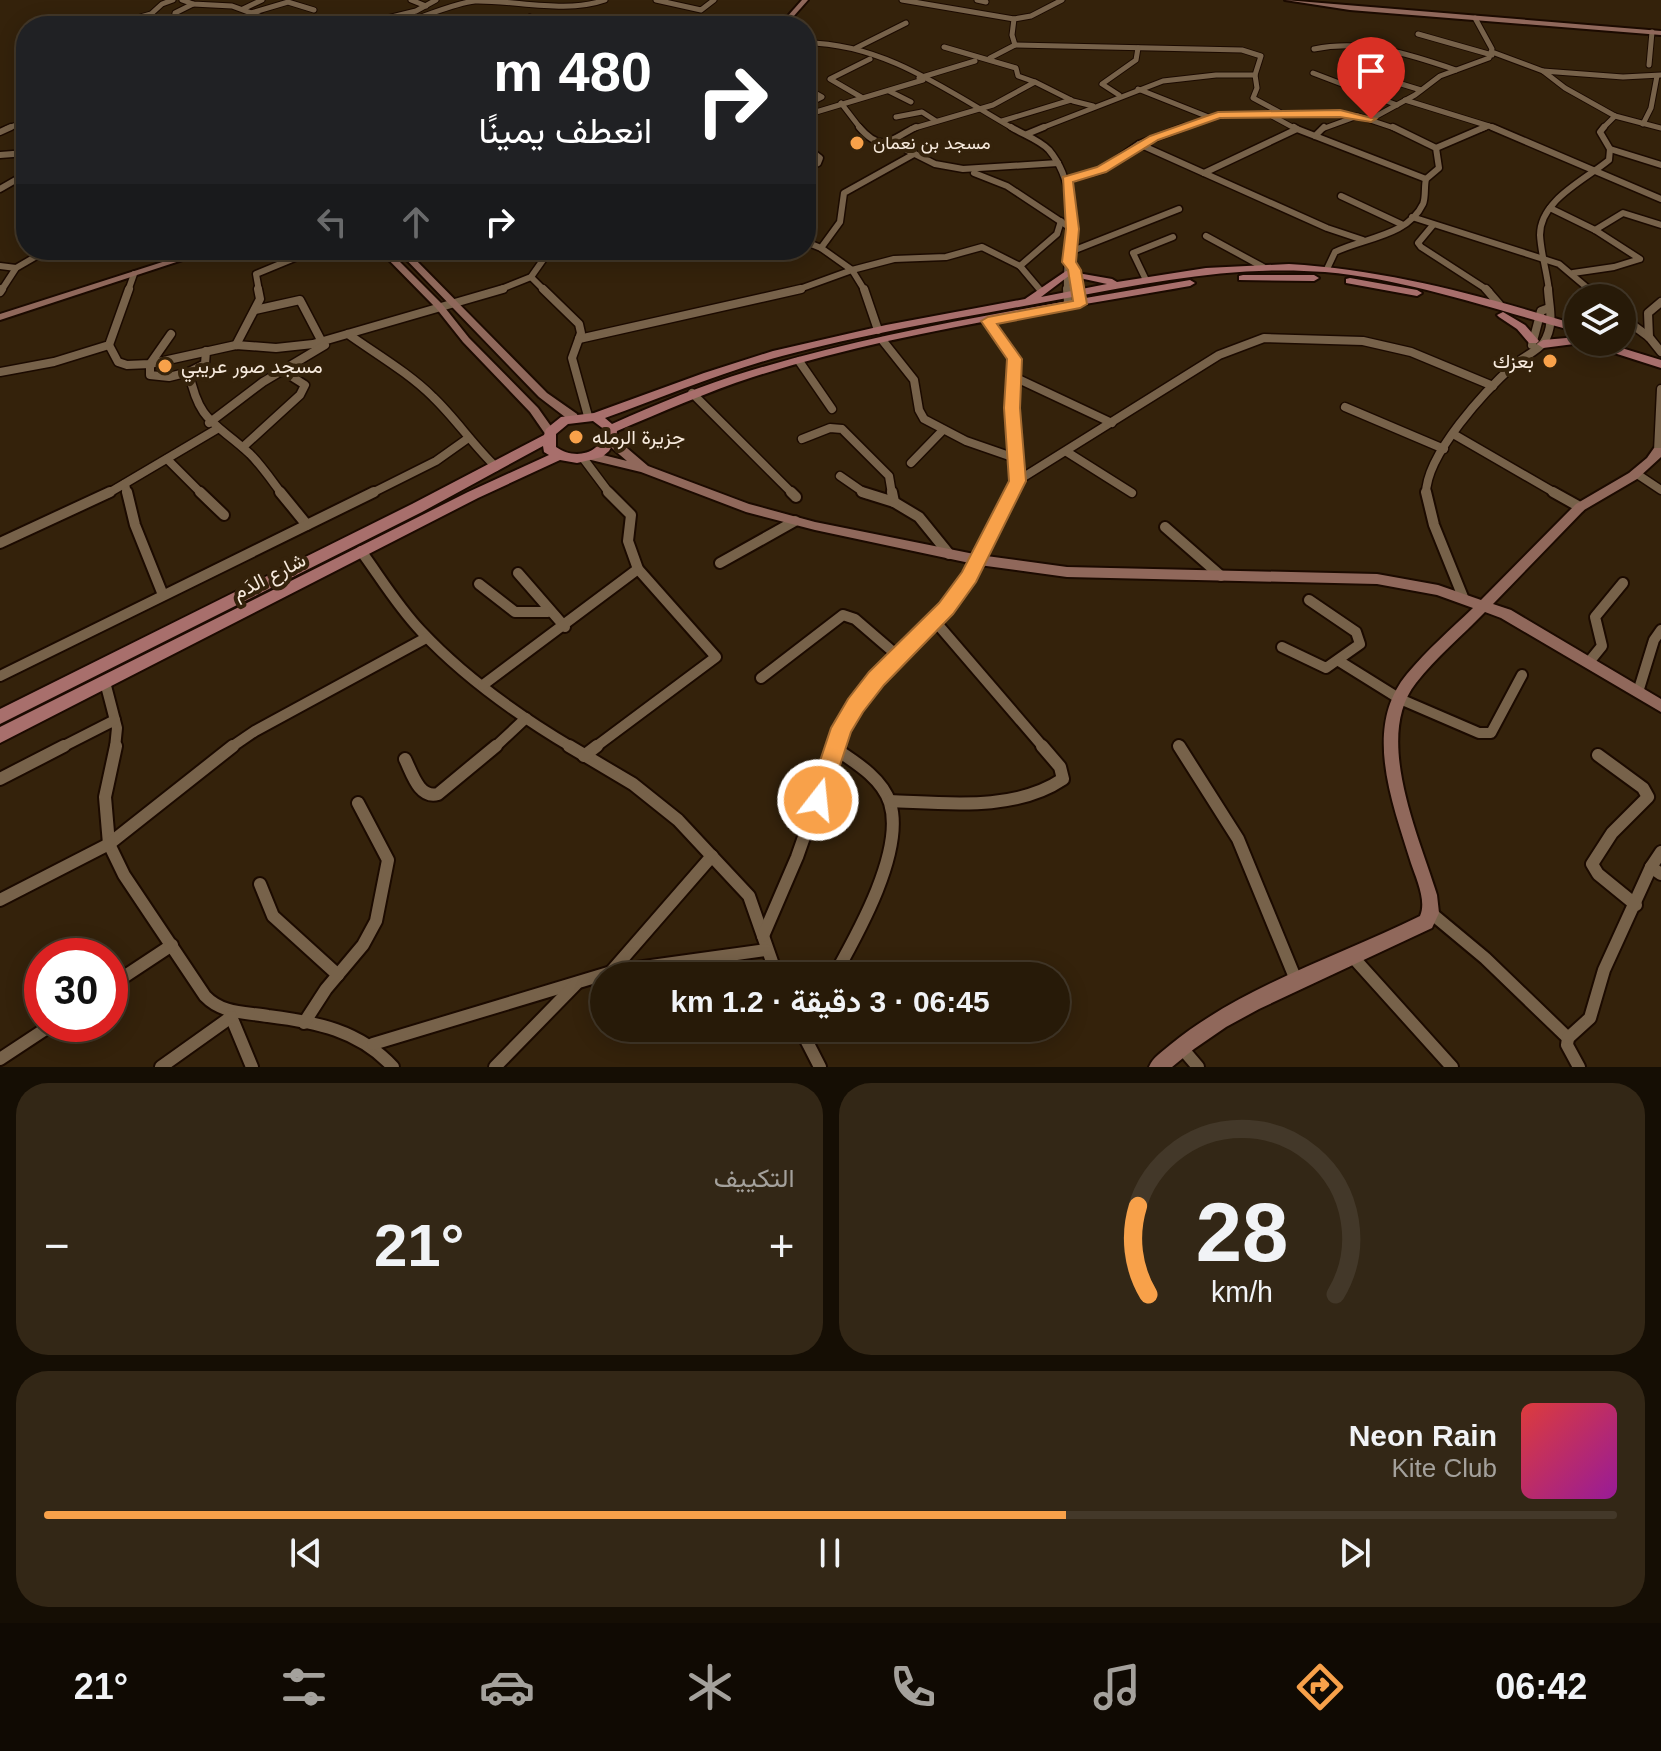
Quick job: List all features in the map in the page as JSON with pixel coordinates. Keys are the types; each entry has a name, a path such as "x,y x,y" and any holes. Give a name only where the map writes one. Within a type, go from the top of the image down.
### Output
{"main road":[{"path":"1564,327 1392,277 1327,269 1263,267 1146,280 1129,283 1073,299 988,321 881,336 692,393 610,434 603,449 587,457 558,456 549,449 548,435 559,423 573,417 591,416 731,368 1028,301 1073,299 1201,281 1271,276 1348,281 1401,289 1501,310 1521,327 1535,345 1564,342"},
{"path":"1028,301 1070,274 1129,283"},
{"path":"1551,325 1564,332"},
{"path":"1636,346 1661,353"},
{"path":"1635,356 1661,364"},
{"path":"591,416 610,434"},
{"name":"شارع الدَم","path":"0,717 496,467 548,435"},
{"name":"شارع الدَم","path":"0,735 361,551 558,456"}],"street":[{"path":"144,16 173,0"},
{"path":"182,0 243,9 259,16"},
{"path":"243,9 262,0"},
{"path":"411,0 426,6"},
{"path":"396,16 416,11 436,0"},
{"path":"497,4 507,0"},
{"path":"425,16 474,1 591,5 605,0"},
{"path":"656,0 697,10 705,9 714,0"},
{"path":"697,10 708,0"},
{"path":"791,16 805,0"},
{"path":"902,0 1014,19 1037,13 1062,0"},
{"path":"977,0 986,2"},
{"path":"1288,0 1661,33"},
{"path":"251,13 288,2 314,10"},
{"path":"175,16 193,4"},
{"path":"415,16 416,11"},
{"path":"1475,18 1492,54"},
{"path":"1014,19 1012,35 1015,45"},
{"path":"853,48 906,23"},
{"path":"853,48 876,30"},
{"path":"1649,65 1652,32"},
{"path":"1418,34 1543,71 1659,76 1649,115 1643,124"},
{"path":"816,42 887,57 1047,148 1067,180 1072,229 1069,262 1073,299"},
{"path":"990,58 1015,45 1254,52 1261,56 1255,75 1257,91 1253,98 1283,114"},
{"path":"1314,49 1331,46 1370,48 1456,70"},
{"path":"944,47 1016,68 1018,76 1071,100 1093,106"},
{"path":"1119,95 1102,84 1136,60 1138,48"},
{"path":"1371,119 1421,90 1433,79 1483,62 1492,54"},
{"path":"861,97 830,79 870,59"},
{"path":"816,111 889,91 975,61"},
{"path":"1371,68 1375,76 1421,90"},
{"path":"1543,71 1565,88 1615,116 1661,128"},
{"path":"1313,73 1397,105"},
{"path":"1027,134 1119,95 1177,78 1255,75"},
{"path":"893,143 907,132 977,109 1035,82"},
{"path":"1138,89 1211,118"},
{"path":"889,91 911,102"},
{"path":"1002,121 1071,100"},
{"path":"1405,100 1489,126 1661,199"},
{"path":"841,103 866,135 876,141 893,143 935,164 963,169 1007,186 1072,229"},
{"path":"896,117 922,112 936,121"},
{"path":"1269,114 1297,129 1426,179"},
{"path":"1067,180 1102,170 1139,144 1211,118 1269,114 1358,116 1436,148 1489,126"},
{"path":"1649,115 1661,118"},
{"path":"1315,136 1325,127 1358,116"},
{"path":"1463,597 1426,504 1426,484 1444,449 1493,386 1551,325 1541,221 1550,208 1609,160 1610,149 1600,132 1615,116"},
{"path":"1204,173 1297,129"},
{"path":"1139,144 1327,228 1366,241"},
{"path":"1327,269 1335,252 1401,224 1423,205 1426,179 1439,168 1436,148"},
{"path":"1610,149 1661,165"},
{"path":"821,248 840,222 844,193 914,154"},
{"path":"963,169 1058,163"},
{"path":"1341,196 1401,224"},
{"path":"1550,208 1595,230 1640,259 1614,267 1573,273"},
{"path":"1070,252 1179,209"},
{"path":"1595,230 1619,213 1661,225"},
{"path":"1412,217 1544,259 1573,273 1585,284"},
{"path":"1020,266 1057,234 1061,221"},
{"path":"1433,225 1421,237 1418,243 1421,247 1492,293 1501,310"},
{"path":"1206,236 1263,267"},
{"path":"1146,280 1133,253 1173,237"},
{"path":"816,246 852,270 863,285 881,336 914,380 921,416 943,430 1015,458"},
{"path":"579,339 784,294 894,259 946,257 978,246 1020,266 1041,291"},
{"path":"0,292 16,268 30,260"},
{"path":"0,317 178,260"},
{"path":"236,345 260,299 256,274 290,260"},
{"path":"393,260 534,410 548,435"},
{"path":"411,260 543,395 573,417"},
{"path":"134,274 109,345 118,362 127,365 150,364 236,345 276,348 322,342 499,291 531,277 543,260"},
{"path":"0,266 16,268"},
{"path":"531,277 579,324 579,339 572,358 591,416"},
{"path":"255,310 300,300 322,342"},
{"path":"1649,337 1648,313 1661,302"},
{"path":"1535,345 1537,321 1541,311 1549,308"},
{"path":"763,936 808,829 834,748 855,706 898,656 946,609 979,560 1017,481 1014,355 988,321"},
{"path":"1636,327 1649,337 1661,353"},
{"path":"171,334 150,364 150,375 157,377 189,372 205,364 206,351"},
{"path":"0,543 125,484 167,459 213,426 263,382 346,334"},
{"path":"346,334 430,394 451,415 467,439 496,467"},
{"path":"1017,481 1219,355 1252,340 1264,338 1390,345 1493,386"},
{"path":"0,372 54,362 109,345"},
{"path":"799,361 832,409"},
{"path":"243,447 300,395 305,385 283,371"},
{"path":"189,372 193,393 213,426 243,447 307,525"},
{"path":"1014,377 1112,423"},
{"path":"1158,1067 1181,1047 1296,980 1426,922 1431,913 1429,895 1391,749 1391,724 1400,699 1411,679 1580,507 1652,463 1659,452 1661,389"},
{"path":"692,393 796,497"},
{"path":"1345,407 1444,449"},
{"path":"802,439 830,428 842,429 889,476 894,502"},
{"path":"911,463 943,430"},
{"path":"610,434 644,469"},
{"path":"1455,435 1580,507"},
{"path":"0,676 436,461 467,439"},
{"path":"1067,452 1132,493"},
{"path":"587,457 644,469 715,498 795,521 979,560 1067,572 1377,579 1410,583 1486,604 1661,706"},
{"path":"584,756 716,657 638,569 628,541 631,515 601,485 587,457"},
{"path":"167,459 224,515"},
{"path":"1637,474 1661,490"},
{"path":"840,476 864,493 894,502 930,527 949,554"},
{"path":"125,484 139,537 163,595"},
{"path":"720,563 795,521"},
{"path":"1165,527 1221,576"},
{"path":"361,551 426,638 526,718 659,803 712,856 749,896 771,962"},
{"path":"483,685 565,627 638,569"},
{"path":"518,573 548,612 565,627"},
{"path":"1589,662 1602,646 1595,617 1623,583"},
{"path":"479,584 515,612 548,612"},
{"path":"1282,647 1321,668 1331,666 1360,644 1359,636 1309,600"},
{"path":"761,678 843,615 855,619 898,656"},
{"path":"890,801 986,803 1047,789 1063,779 1060,767 934,620"},
{"path":"1638,692 1654,640 1661,630"},
{"path":"0,900 109,844 234,744 426,638"},
{"path":"1339,661 1400,699 1468,730 1491,733 1522,675"},
{"path":"105,682 115,720 117,748 105,797 109,844 124,875 208,1000 230,1014 304,1023 358,1036 373,1044 393,1067"},
{"path":"405,759 422,792 431,796 438,794 486,756 526,718"},
{"path":"0,779 115,720"},
{"path":"1179,746 1238,839 1296,980"},
{"path":"834,748 874,778 890,801 895,822 886,860 856,935 842,962"},
{"path":"1598,755 1643,788 1648,797 1612,833 1592,864 1598,874 1636,905"},
{"path":"304,1023 372,931 388,867 386,853 358,803"},
{"path":"1579,1067 1567,1045 1568,1038 1590,1018 1604,970 1656,870 1661,852"},
{"path":"620,962 712,856"},
{"path":"260,884 273,916 338,975"},
{"path":"1431,913 1478,951 1568,1038"},
{"path":"128,974 172,945"},
{"path":"681,962 712,955 766,950"},
{"path":"1351,955 1452,1067"},
{"path":"373,1044 510,999 590,979"},
{"path":"495,1067 576,984"},
{"path":"161,1067 230,1014"},
{"path":"230,1014 252,1067"},
{"path":"0,1059 26,1042"},
{"path":"808,1042 820,1067"},
{"path":"1181,1047 1198,1067"}],"place":[{"name":"مسجد بن نعمان","path":"857,143"},
{"name":"بعزك","path":"1550,361"},
{"name":"مسجد صور عريبي","path":"165,366"},
{"name":"جزيرة الرمله","path":"576,437"}],"route":[{"path":"818,800 834,748 855,706 877,678 946,609 979,560 1017,481 1012,408 1015,359 988,321 1080,304 1075,270 1069,262 1072,229 1071,193 1067,180 1102,170 1139,144 1195,126 1218,115 1340,114 1371,119"}]}
